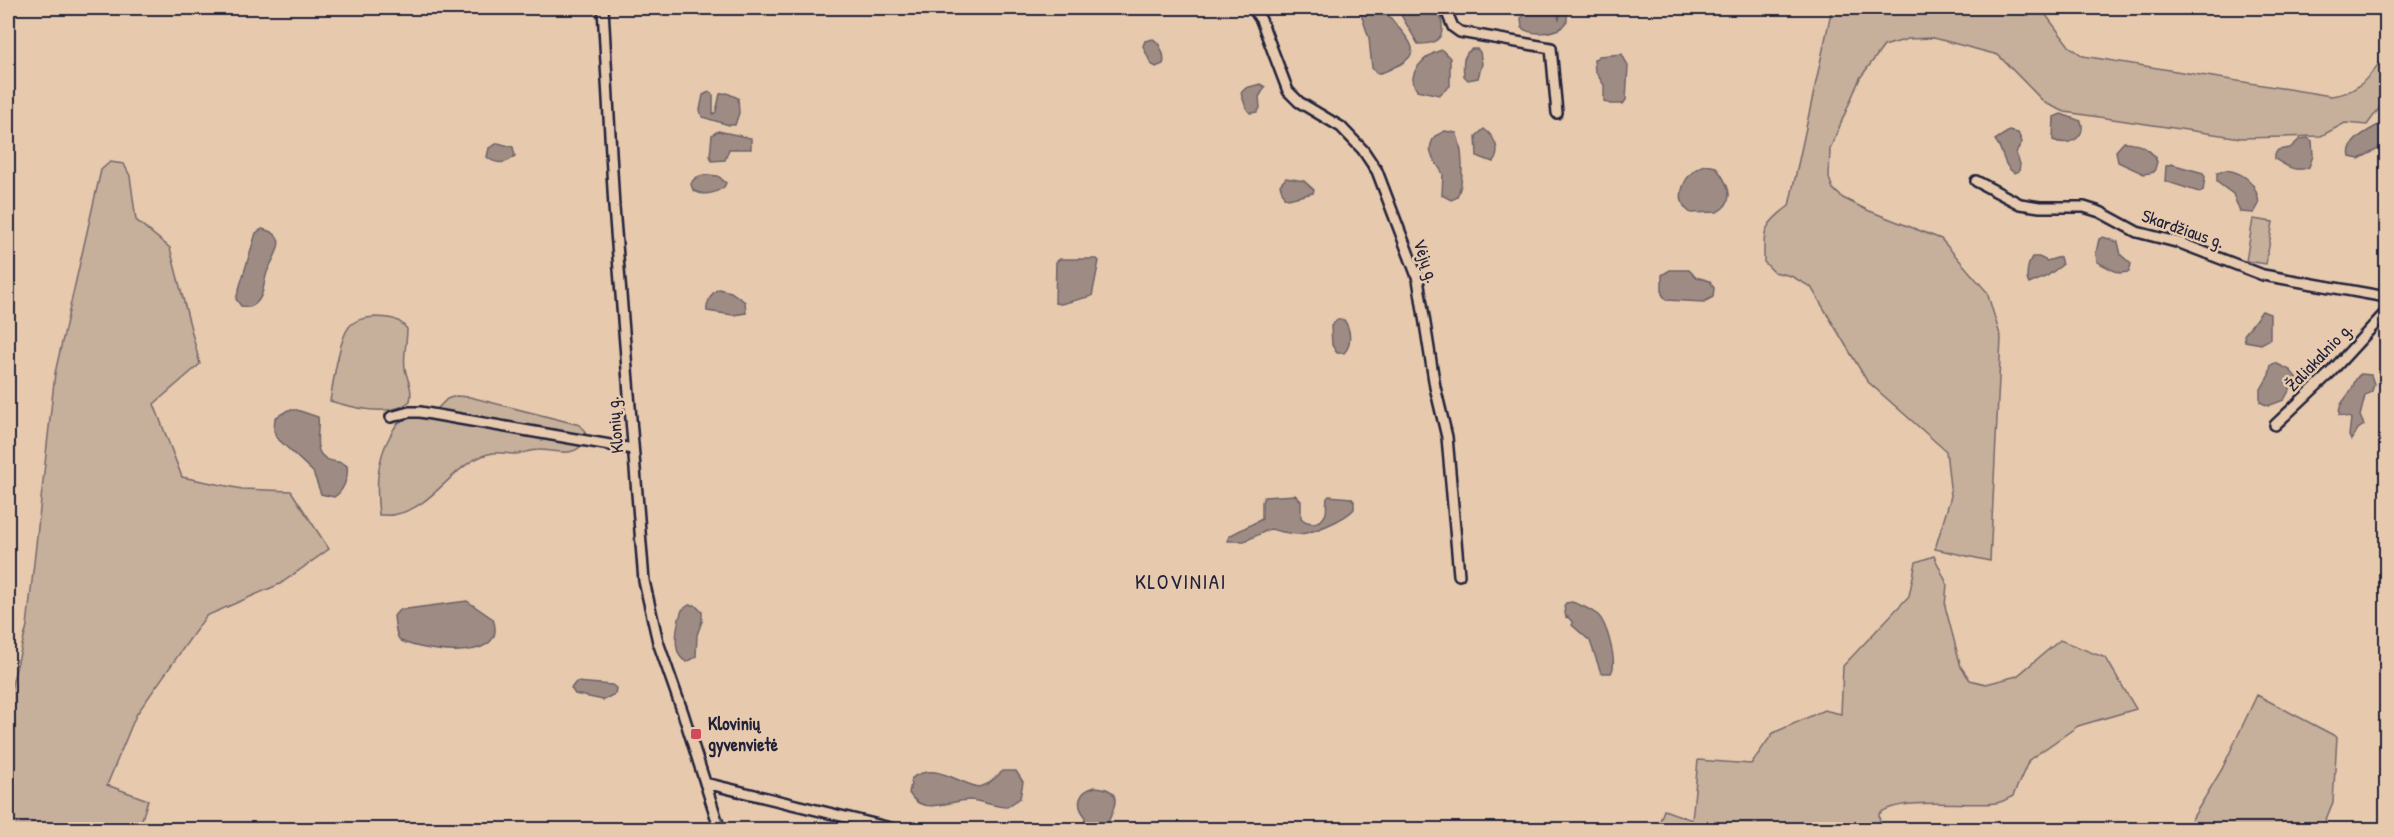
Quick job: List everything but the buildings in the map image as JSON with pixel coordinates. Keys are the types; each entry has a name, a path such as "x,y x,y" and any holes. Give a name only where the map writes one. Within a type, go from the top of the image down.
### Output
{"street":[{"name":"Klonių g.","path":"603,8 614,207 644,581 658,642 720,830"},
{"name":"Vėjų g.","path":"1253,8 1261,20 1288,91 1299,102 1341,126 1363,150 1377,171 1418,279 1435,387 1447,436 1459,575"},
{"path":"1446,8 1453,27 1460,32 1551,48 1557,113"},
{"name":"Skardžiaus g.","path":"1976,181 2020,204 2040,207 2084,207 2100,212 2137,232 2180,243 2263,275 2386,297"},
{"name":"Žaliakalnio g.","path":"2275,425 2330,373 2386,312"},
{"path":"391,417 420,412 633,449"},
{"path":"705,783 899,830"}],"shaded area":[{"path":"1359,8 1385,8 1411,45 1412,52 1408,58 1387,71 1376,73 1372,68 1369,38"},
{"path":"1397,8 1439,8 1442,28 1439,38 1427,44 1418,44"},
{"path":"1550,8 1557,11 1559,20 1561,10 1567,13 1567,21 1561,28 1541,33 1526,31 1522,28 1521,18 1525,14"},
{"path":"1832,8 2038,8 2043,11 2069,46 2083,56 2331,96 2357,87 2386,55 2386,99 2367,125 2345,123 2321,136 2241,138 2065,112 2045,103 1998,55 1934,38 1908,39 1884,46 1860,78 1830,149 1829,178 1833,189 1843,198 1867,210 1941,239 1987,292 2001,338 1990,561 1935,549 1951,496 1946,451 1867,381 1811,287 1791,276 1774,272 1764,262 1766,229 1789,206"},
{"path":"1153,39 1160,47 1164,58 1163,64 1156,67 1151,64 1143,46 1145,41"},
{"path":"1472,49 1480,52 1482,64 1478,78 1468,80 1464,76 1463,68 1466,54"},
{"path":"1442,50 1450,58 1450,86 1439,95 1417,90 1413,77 1415,71 1424,60"},
{"path":"1622,54 1628,66 1626,100 1623,104 1610,104 1604,101 1604,85 1595,71 1594,60 1599,56"},
{"path":"1260,84 1265,87 1259,97 1260,108 1257,112 1250,113 1241,93 1246,88"},
{"path":"709,92 713,95 713,114 716,112 720,94 727,93 738,98 739,113 735,125 702,117 700,110 703,95"},
{"path":"2061,114 2081,121 2081,133 2070,142 2053,140 2054,117"},
{"path":"2386,121 2386,151 2378,149 2359,159 2350,157 2352,145 2356,140"},
{"path":"1484,129 1496,144 1497,153 1493,162 1477,156 1476,136"},
{"path":"718,131 751,138 751,149 729,149 725,160 712,161 710,156 712,135"},
{"path":"1445,131 1456,133 1461,156 1461,184 1456,198 1451,200 1442,195 1443,174 1434,160 1430,147 1435,136"},
{"path":"2009,131 2018,133 2022,142 2016,153 2020,164 2019,171 2015,173 2005,163 1995,140"},
{"path":"2308,138 2312,141 2313,156 2309,167 2295,169 2275,159 2278,150 2290,148 2300,139"},
{"path":"2124,142 2139,145 2152,154 2157,162 2154,172 2144,174 2118,162 2116,151"},
{"path":"498,143 513,147 515,156 509,161 501,162 487,157 489,148"},
{"path":"110,162 124,164 130,176 136,220 170,248 200,364 154,404 182,477 242,489 291,491 329,549 280,584 206,616 136,715 107,785 148,800 139,829 8,829 8,700 27,626 55,373 101,170"},
{"path":"2171,164 2203,173 2205,177 2203,191 2199,192 2165,181 2166,166"},
{"path":"1706,165 1716,167 1727,184 1728,202 1717,212 1691,213 1682,200 1684,185 1693,172"},
{"path":"2226,170 2245,177 2253,185 2259,204 2254,213 2240,212 2233,194 2217,182 2217,173"},
{"path":"707,175 718,176 726,183 724,187 709,194 693,190 691,184 694,180"},
{"path":"1286,178 1304,181 1314,190 1313,193 1288,199 1284,197 1280,185"},
{"path":"2253,219 2273,222 2266,264 2246,261"},
{"path":"262,229 276,236 277,252 266,275 259,300 250,307 241,306 236,299 256,233"},
{"path":"2103,237 2118,242 2121,255 2131,264 2129,272 2119,273 2097,262 2099,239"},
{"path":"2032,257 2039,257 2047,261 2060,257 2062,265 2047,276 2029,284 2027,278"},
{"path":"1060,259 1097,259 1099,261 1092,296 1061,304 1055,303 1056,262"},
{"path":"1670,270 1689,270 1696,277 1710,281 1714,288 1713,297 1704,302 1666,300 1662,294 1662,275"},
{"path":"719,289 731,292 745,302 746,313 733,315 707,311 710,299"},
{"path":"2262,311 2270,314 2270,339 2261,344 2245,341 2244,335"},
{"path":"375,317 397,320 407,329 405,363 410,401 393,409 371,410 330,401 345,333 354,322"},
{"path":"1337,320 1344,320 1349,332 1348,346 1344,353 1337,353 1332,345 1331,326"},
{"path":"2275,363 2290,370 2300,382 2290,389 2284,400 2268,406 2260,402 2260,391 2269,375 2271,365"},
{"path":"2361,374 2371,375 2374,384 2372,391 2365,396 2360,416 2364,425 2358,429 2351,440 2349,436 2351,418 2339,415 2339,411 2355,380"},
{"path":"456,396 470,397 580,425 585,432 585,439 580,447 570,452 536,450 516,454 493,453 480,457 467,464 423,502 411,509 393,515 379,515 377,485 380,465 385,445 394,428 407,418 429,417 447,399"},
{"path":"288,410 297,410 318,417 318,445 321,454 328,460 347,466 345,484 334,497 321,494 313,472 276,437 275,418"},
{"path":"1295,495 1301,501 1301,518 1307,522 1315,523 1324,517 1329,496 1351,498 1354,501 1354,509 1336,521 1311,532 1294,534 1270,529 1245,541 1228,541 1229,536 1262,519 1264,497"},
{"path":"1934,556 1947,584 1945,606 1961,667 1970,680 1986,684 2017,676 2060,640 2106,658 2136,709 2078,726 2029,760 2013,796 2000,802 1983,804 1902,805 1879,814 1880,824 1893,829 1657,829 1664,810 1692,820 1698,760 1751,764 1773,733 1824,710 1841,714 1843,666 1909,596 1916,562"},
{"path":"467,601 493,619 494,634 487,644 473,649 437,650 406,643 399,639 394,616 399,610"},
{"path":"1572,602 1592,611 1601,620 1608,635 1612,653 1611,673 1601,673 1590,641 1572,625 1568,617 1566,618 1564,606"},
{"path":"689,605 695,605 702,612 702,621 697,635 696,657 687,662 678,653 677,630 682,610"},
{"path":"576,682 612,685 616,688 615,694 603,700 575,694 571,688"},
{"path":"2257,695 2337,737 2333,802 2322,829 2186,829 2222,769"},
{"path":"1003,771 1016,771 1023,782 1020,798 1007,807 970,800 929,806 921,804 909,793 912,778 920,773 937,772 979,787 989,783"},
{"path":"1095,787 1111,792 1115,797 1114,809 1105,829 1084,829 1085,816 1080,807 1080,798 1085,792"}],"place":[{"name":"Klovinių gyvenvietė","path":"696,734"}],"district":[{"name":"KLOVINIAI","path":"1181,582"}]}
